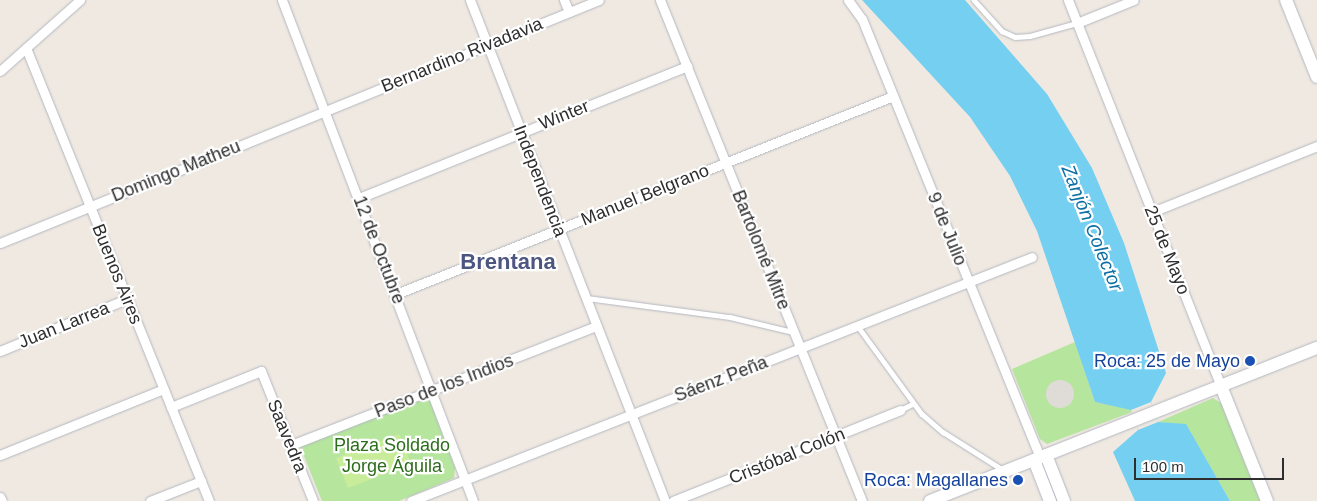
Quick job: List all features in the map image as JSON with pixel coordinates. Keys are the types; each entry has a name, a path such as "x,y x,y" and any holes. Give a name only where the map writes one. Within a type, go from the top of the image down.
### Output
{"main road":[{"path":"1286,0 1317,77"},
{"path":"930,501 1317,348"},
{"name":"25 de Mayo","path":"1221,386 1267,501"},
{"name":"9 de Julio","path":"1040,458 1050,501"},
{"name":"9 de Julio","path":"1040,458 1064,501"}],"street":[{"path":"0,71 80,0"},
{"name":"12 de Octubre","path":"282,0 396,294 473,501"},
{"name":"Independencia","path":"470,0 665,501"},
{"path":"564,0 569,12"},
{"name":"Bernardino Rivadavia","path":"325,110 599,0"},
{"name":"Bartolomé Mitre","path":"660,0 862,501"},
{"name":"25 de Mayo","path":"1068,0 1221,386"},
{"path":"1077,23 1134,0"},
{"name":"9 de Julio","path":"849,1 862,19 1040,458"},
{"name":"Buenos Aires","path":"26,48 208,501"},
{"name":"Winter","path":"359,198 687,66"},
{"name":"Manuel Belgrano","path":"396,294 893,96"},
{"name":"Domingo Matheu","path":"0,243 325,110"},
{"path":"1152,212 1317,146"},
{"name":"Sáenz Peña","path":"411,501 1032,256"},
{"name":"Juan Larrea","path":"0,350 127,299"},
{"name":"Paso de los Indios","path":"291,445 597,326"},
{"name":"Saavedra","path":"171,407 261,371 314,501"},
{"path":"0,455 164,389"},
{"name":"Cristóbal Colón","path":"673,501 900,410"},
{"path":"150,501 201,481"},
{"path":"0,497 2,501"}],"lane":[{"path":"974,0 1002,31 1015,37 1037,35 1077,23"},
{"path":"586,298 730,317 794,333"},
{"path":"857,325 913,404 943,432 1005,471"},
{"path":"900,410 913,404"}],"green space":[{"path":"1007,73 1132,412 1047,444 1040,439 1012,369 1075,342 1095,402 1130,409"},
{"name":"Plaza Soldado Jorge Águila","path":"428,396 455,468 454,478 399,501 322,501 300,446"},
{"path":"1213,398 1221,403 1260,501 1230,501 1186,425 1158,422"},
{"path":"399,434 411,464 348,488 336,458"}],"shaded area":[{"path":"1060,380 1070,384 1074,394 1070,404 1060,408 1050,404 1046,394 1050,384"}],"water":[{"name":"Zanjón Colector","path":"862,0 965,0 1047,94 1092,168 1124,243 1166,373 1151,402 1158,422 1186,424 1230,501 1135,501 1113,452 1138,430 1135,420 1131,410 1095,402 1037,231 1010,176 970,117"}],"pier":[{"path":"1151,402 1158,422 1138,430 1131,410"}],"place":[{"name":"Roca: 25 de Mayo","path":"1250,361"},
{"name":"Roca: Magallanes","path":"1018,480"}],"district":[{"name":"Brentana","path":"508,262"}]}
